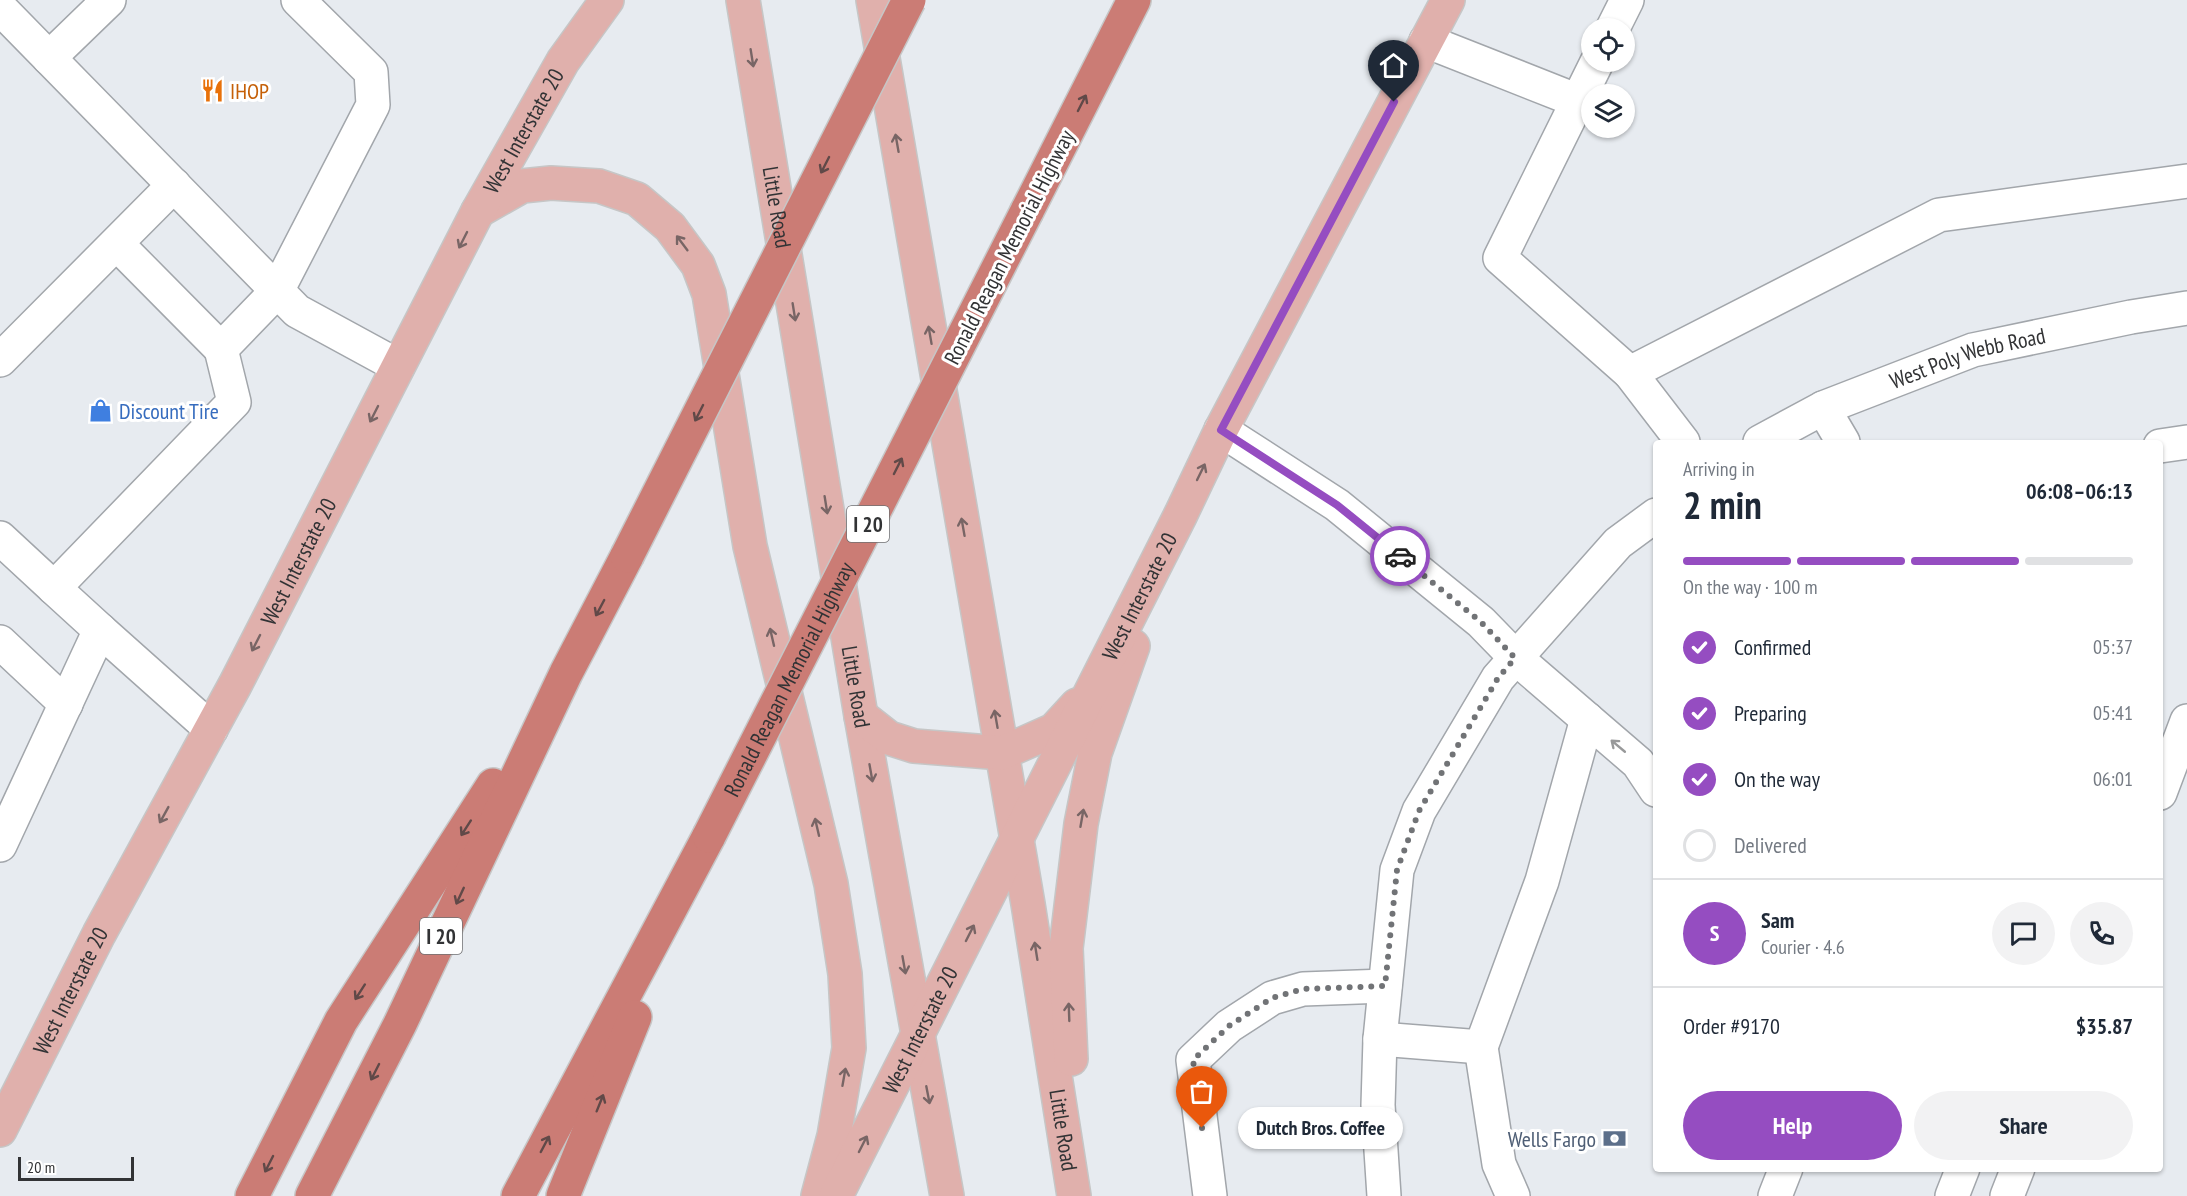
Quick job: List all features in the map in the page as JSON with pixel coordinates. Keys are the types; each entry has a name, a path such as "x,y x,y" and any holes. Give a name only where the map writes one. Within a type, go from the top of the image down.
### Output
{"highway":[{"name":"I 20","path":"312,1196 400,1024 566,673 909,0"},
{"name":"Ronald Reagan Memorial Highway","path":"518,1196 694,867 1134,0"},
{"path":"252,1196 341,1021 566,673"},
{"path":"563,1196 694,867"}],"main road":[{"path":"563,61 585,0"},
{"name":"West Interstate 20","path":"3,1115 211,729 478,211 563,61 607,0"},
{"name":"Little Road","path":"743,0 861,716 947,1196"},
{"name":"Little Road","path":"873,0 1076,1196"},
{"name":"West Interstate 20","path":"836,1196 1181,514 1221,430 1448,0"},
{"path":"478,211 522,186 551,183 599,186 637,199 670,227 698,265 709,294 750,546 831,884 845,974 849,1048 834,1136 818,1196"},
{"path":"1076,1196 1066,948 1081,824 1095,753 1181,514"},
{"path":"861,716 889,738 914,746 1002,753 1054,730 1094,685"}],"street":[{"path":"49,58 109,0"},
{"path":"220,350 277,291 373,105 371,72 298,0"},
{"path":"1618,18 1627,0"},
{"path":"0,8 297,311 398,366"},
{"path":"1426,41 1578,100"},
{"path":"1592,72 1500,258 1630,373 1681,440"},
{"path":"1630,373 1939,215 2187,181"},
{"path":"0,360 174,184"},
{"path":"54,588 234,402 220,350 117,244"},
{"name":"West Poly Webb Road","path":"1764,440 1823,408 1973,350 2131,317 2187,308"},
{"path":"1823,408 1842,440"},
{"path":"1221,430 1337,505 1481,622 1515,658 1638,762 1653,785"},
{"path":"2163,446 2187,442"},
{"path":"1384,1196 1378,1105 1380,1039 1397,870 1419,811 1498,678 1618,543 1653,517"},
{"path":"0,538 211,729"},
{"path":"0,845 100,630"},
{"path":"0,642 66,704"},
{"path":"1513,1196 1499,1164 1481,1047 1542,881 1587,719"},
{"path":"2163,781 2187,721"},
{"path":"1210,1196 1193,1060 1229,1026 1272,998 1303,989 1385,986"},
{"path":"1380,1039 1481,1047"},
{"path":"1775,1196 1784,1172"},
{"path":"1952,1196 1961,1172"},
{"path":"2007,1196 2016,1172"}],"way so far":[{"path":"1202,1128 1193,1060 1229,1026 1272,998 1303,989 1385,986 1397,870 1419,811 1498,678 1515,658 1481,622 1400,556"}],"place":[{"name":"IHOP","path":"212,91"},
{"name":"Discount Tire","path":"101,411"},
{"name":"Dutch Bros. Coffee","path":"1202,1128"},
{"name":"Wells Fargo","path":"1614,1139"}],"route":[{"path":"1394,102 1221,430 1337,505 1400,556"}]}
